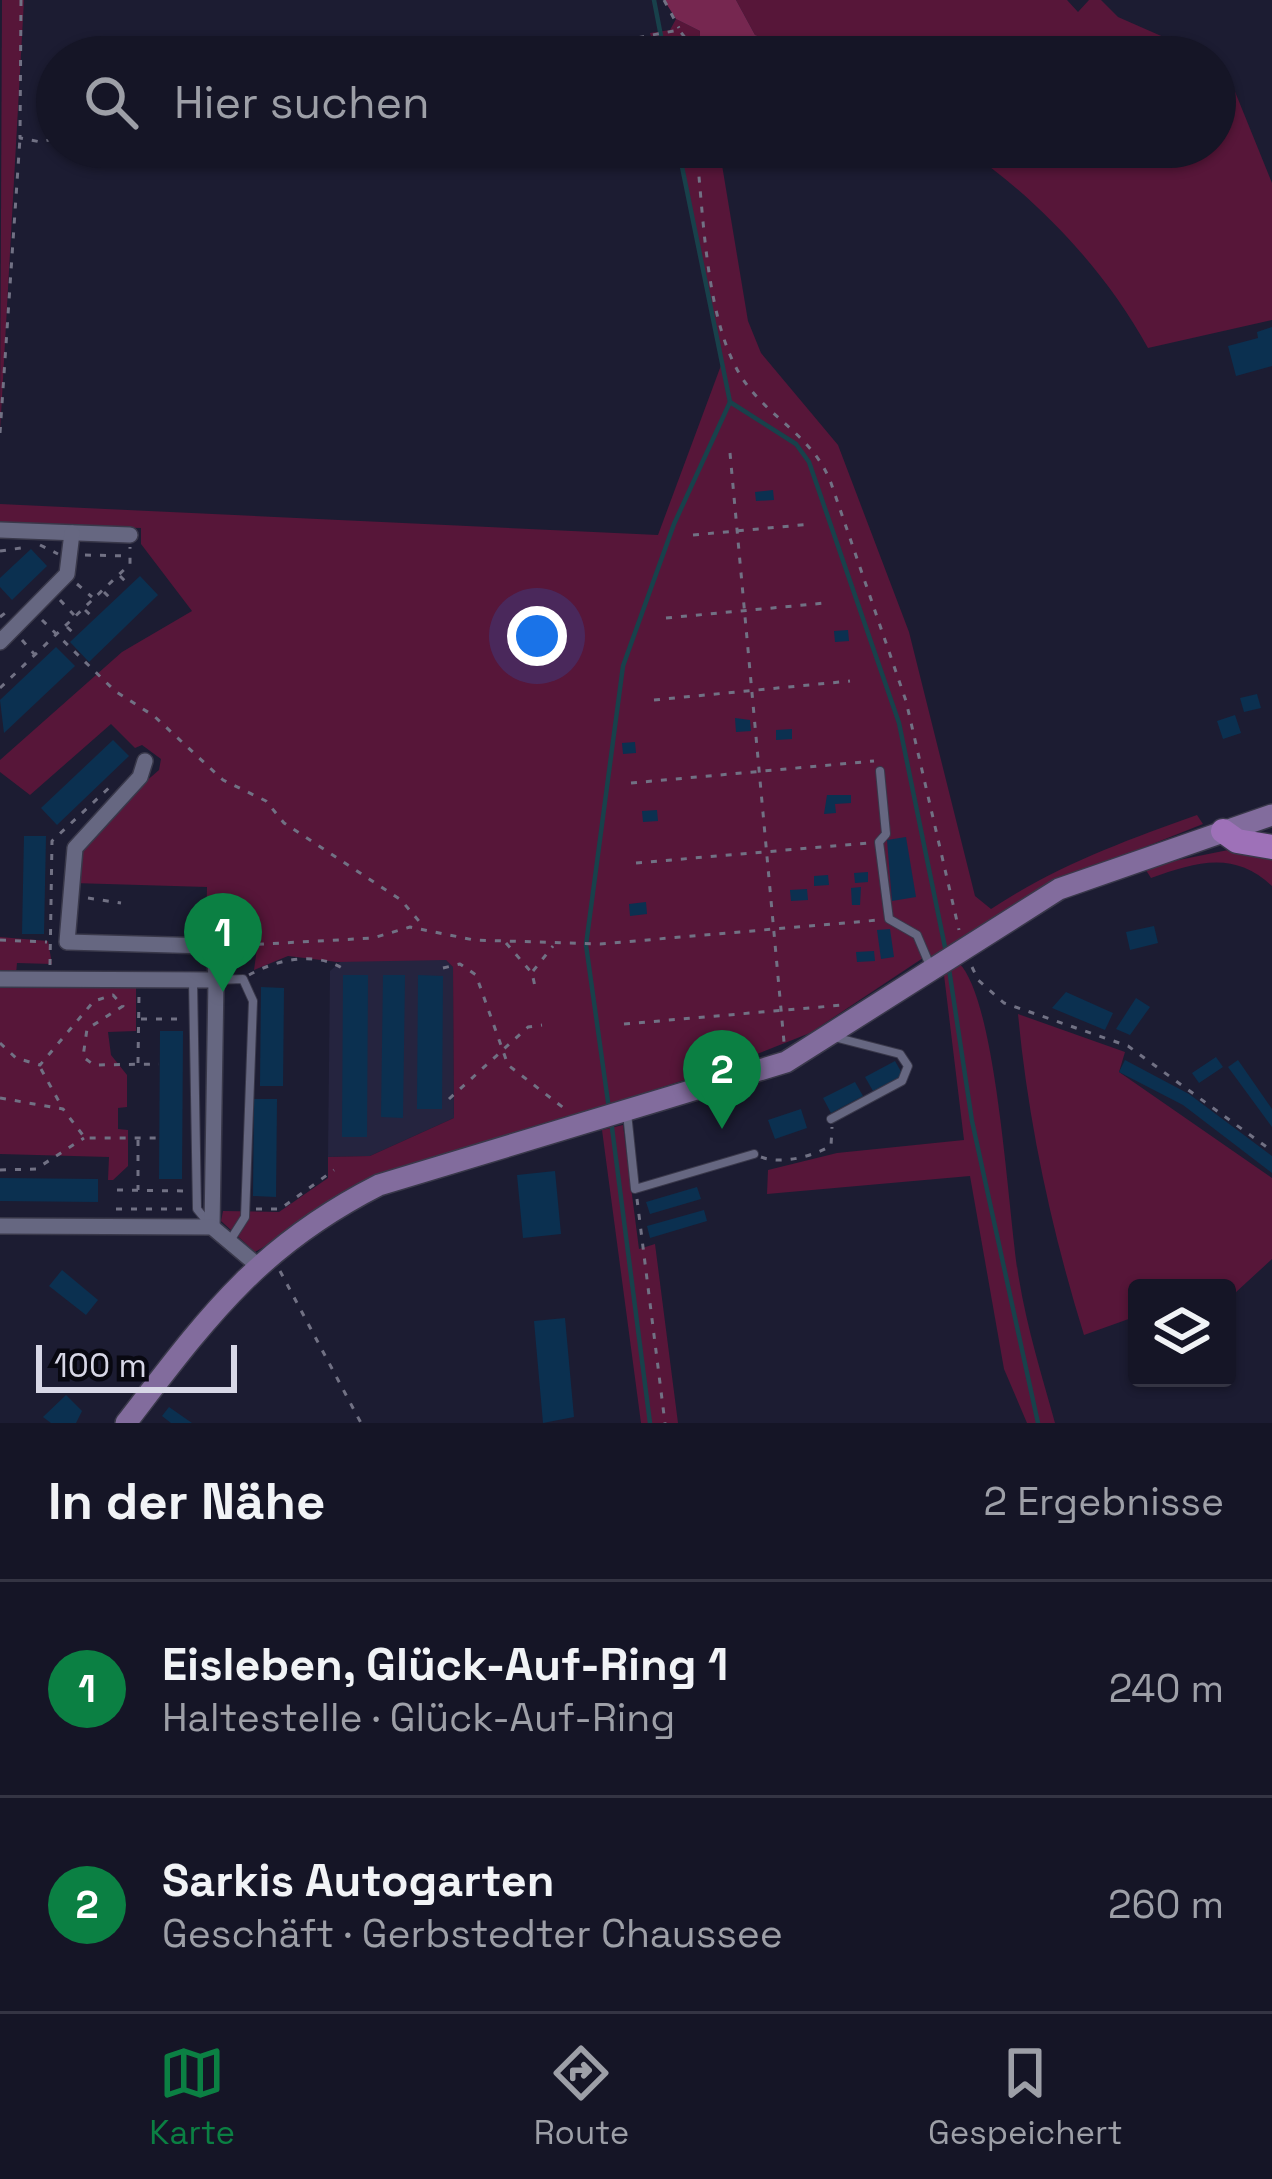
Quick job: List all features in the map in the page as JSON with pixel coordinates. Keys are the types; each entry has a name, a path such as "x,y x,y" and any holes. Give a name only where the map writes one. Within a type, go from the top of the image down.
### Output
{"main road":[{"path":"126,1423 219,1303 262,1259 324,1214 379,1185 786,1062 1059,890 1272,815"},
{"path":"1223,831 1237,841 1272,847"}],"street":[{"path":"0,530 130,535"},
{"path":"0,642 67,574 72,533"},
{"path":"145,761 140,777 75,848 67,942 208,946 215,957 212,1227"},
{"path":"0,979 216,980"},
{"path":"0,1226 212,1227 262,1259"}],"lane":[{"path":"880,771 886,834 879,842 889,919 948,958"},
{"path":"216,980 243,979 253,1001 245,1209 231,1239"},
{"path":"193,980 197,1209 212,1227"},
{"path":"831,1118 902,1081 908,1066 900,1054 849,1045 832,1036"},
{"path":"615,1115 635,1189 754,1154"}],"path":[{"path":"0,433 20,139 21,0"},
{"path":"664,0 684,36"},
{"path":"640,36 679,30"},
{"path":"20,139 36,139"},
{"path":"698,168 713,282 734,363 748,386 820,456 906,700 948,958 1004,1003 1128,1046 1272,1151"},
{"path":"730,453 786,1062"},
{"path":"693,536 812,524"},
{"path":"11,690 2,686 130,564 130,535"},
{"path":"67,574 94,599"},
{"path":"119,575 130,586"},
{"path":"51,590 76,617"},
{"path":"103,591 113,602"},
{"path":"0,603 6,611"},
{"path":"666,619 825,603"},
{"path":"84,609 95,619"},
{"path":"32,610 115,692 154,716 223,780 266,801 284,823 401,900 425,928"},
{"path":"66,626 76,636"},
{"path":"13,629 45,658"},
{"path":"23,667 28,673"},
{"path":"654,700 850,681"},
{"path":"631,783 879,761 880,771"},
{"path":"108,776 114,783"},
{"path":"90,794 95,800"},
{"path":"72,811 77,816"},
{"path":"636,863 879,842"},
{"path":"68,898 121,903"},
{"path":"208,946 373,938 425,928 504,942 596,944 889,919"},
{"path":"0,940 67,942"},
{"path":"290,941 291,959"},
{"path":"504,942 532,973 536,991"},
{"path":"532,973 556,944"},
{"path":"243,979 291,959 331,961 342,968"},
{"path":"443,968 460,964 476,975 500,1051 524,1079 565,1109"},
{"path":"138,1064 139,979"},
{"path":"40,1065 94,1001 112,994 123,1006 87,1029 83,1057 94,1065 159,1064"},
{"path":"624,1024 851,1004"},
{"path":"139,1019 197,1019"},
{"path":"449,1099 528,1028 542,1025"},
{"path":"0,1043 16,1058 40,1065 85,1138"},
{"path":"0,1098 63,1109"},
{"path":"754,1154 772,1161 818,1153 831,1145 831,1118"},
{"path":"0,1170 36,1169 85,1138 159,1138"},
{"path":"138,1138 138,1190"},
{"path":"245,1209 280,1209 334,1170"},
{"path":"635,1189 665,1423"},
{"path":"117,1190 196,1191"},
{"path":"116,1209 197,1209"},
{"path":"262,1259 361,1423"}],"shaded area":[{"path":"2,0 24,0 0,433"},
{"path":"664,0 736,0 758,36 700,36 700,31 676,19"},
{"path":"736,0 1067,0 1078,12 1089,0 1101,0 1118,17 1161,36 758,36"},
{"path":"676,19 700,31 700,36 650,33 670,30"},
{"path":"1236,94 1272,183 1272,320 1148,348 1090,263 991,168 1236,168"},
{"path":"682,168 722,168 748,321 761,353 838,445 909,632 975,896 991,909 1065,867 1117,845 1197,815 1203,824 1049,885 934,959 929,954 810,1033 727,1066 381,1179 255,1252 221,1221 223,1211 279,1212 328,1178 328,1157 370,1156 454,1118 453,967 446,960 337,962 288,956 254,970 258,941 206,940 207,887 73,883 93,833 159,770 161,759 142,745 135,748 111,724 30,795 0,772 0,760 122,652 192,611 141,544 141,528 0,525 0,504 658,535 723,360"},
{"path":"1238,848 1272,854 1272,886 1229,863 1199,864 1151,878 1144,867"},
{"path":"0,937 48,941 52,964 17,963 16,974 0,975"},
{"path":"344,959 446,960 453,967 454,1118 370,1156 328,1157 330,971"},
{"path":"959,963 983,1020 1000,1112 1019,1279 1055,1423 1027,1423 1004,1369 970,1176 767,1194 768,1170 837,1153 964,1140 944,975"},
{"path":"0,982 136,983 136,1031 108,1032 111,1055 127,1075 127,1107 118,1108 118,1129 128,1130 128,1166 113,1180 108,1180 109,1157 0,1154"},
{"path":"1018,1014 1125,1052 1119,1072 1272,1178 1272,1259 1236,1292 1236,1279 1128,1279 1128,1319 1084,1335 1043,1176"},
{"path":"623,1125 639,1249 655,1244 678,1423 641,1423 602,1130"}],"building":[{"path":"1272,327 1272,366 1236,376 1228,346 1258,338 1257,332"},
{"path":"773,490 774,500 756,501 755,492"},
{"path":"31,549 47,566 12,600 0,587 0,578"},
{"path":"140,576 158,595 89,662 70,642"},
{"path":"848,630 849,641 835,642 834,631"},
{"path":"56,647 75,666 4,733 0,700"},
{"path":"1257,694 1261,708 1244,712 1240,698"},
{"path":"1235,715 1241,733 1223,739 1217,721"},
{"path":"735,718 750,720 751,731 736,732"},
{"path":"792,729 792,739 776,740 776,730"},
{"path":"113,740 129,756 57,825 41,808"},
{"path":"635,742 636,753 623,754 622,743"},
{"path":"827,795 851,795 851,803 835,804 836,813 824,814"},
{"path":"657,810 658,821 643,822 642,811"},
{"path":"24,836 46,836 44,934 22,934"},
{"path":"906,837 916,897 892,901 887,840"},
{"path":"868,872 868,882 855,883 854,873"},
{"path":"828,875 829,885 814,886 814,876"},
{"path":"861,887 860,905 852,905 851,888"},
{"path":"807,889 808,900 791,901 790,890"},
{"path":"646,902 647,914 630,916 629,904"},
{"path":"1154,926 1158,943 1130,950 1126,932"},
{"path":"890,929 894,957 881,959 877,930"},
{"path":"874,951 875,961 857,962 856,952"},
{"path":"343,975 368,975 367,1137 342,1137"},
{"path":"383,975 405,975 403,1118 381,1117"},
{"path":"418,975 443,976 442,1109 417,1109"},
{"path":"261,987 284,988 283,1086 260,1086"},
{"path":"1066,992 1113,1013 1105,1030 1052,1008"},
{"path":"1136,998 1150,1007 1130,1035 1116,1029"},
{"path":"160,1031 183,1031 182,1179 159,1179"},
{"path":"1216,1057 1223,1067 1199,1083 1192,1073"},
{"path":"1125,1060 1189,1094 1272,1156 1272,1173 1183,1105 1119,1072"},
{"path":"1238,1060 1272,1109 1272,1127 1228,1067"},
{"path":"895,1061 903,1075 873,1091 865,1077"},
{"path":"855,1082 863,1096 831,1113 823,1098"},
{"path":"254,1099 277,1099 276,1197 253,1196"},
{"path":"801,1109 807,1128 775,1139 768,1120"},
{"path":"555,1171 561,1234 523,1238 517,1175"},
{"path":"0,1178 98,1179 98,1202 0,1201"},
{"path":"697,1187 701,1199 650,1214 646,1202"},
{"path":"704,1210 707,1221 650,1238 647,1226"},
{"path":"62,1270 98,1300 86,1315 49,1286"},
{"path":"565,1318 574,1417 543,1423 534,1321"},
{"path":"66,1395 82,1411 76,1423 51,1423 43,1417"},
{"path":"169,1407 192,1423 171,1423 162,1416"}],"waterway":[{"path":"654,0 661,36"},
{"path":"682,168 730,402 796,444 809,462 899,723 946,952"},
{"path":"609,1109 586,945 623,666 674,524 730,402"},
{"path":"949,969 972,1121 1038,1423"},
{"path":"611,1120 650,1423"}],"place":[{"name":"Eisleben, Glück-Auf-Ring 1","path":"223,992"},
{"name":"Sarkis Autogarten","path":"722,1129"}]}
